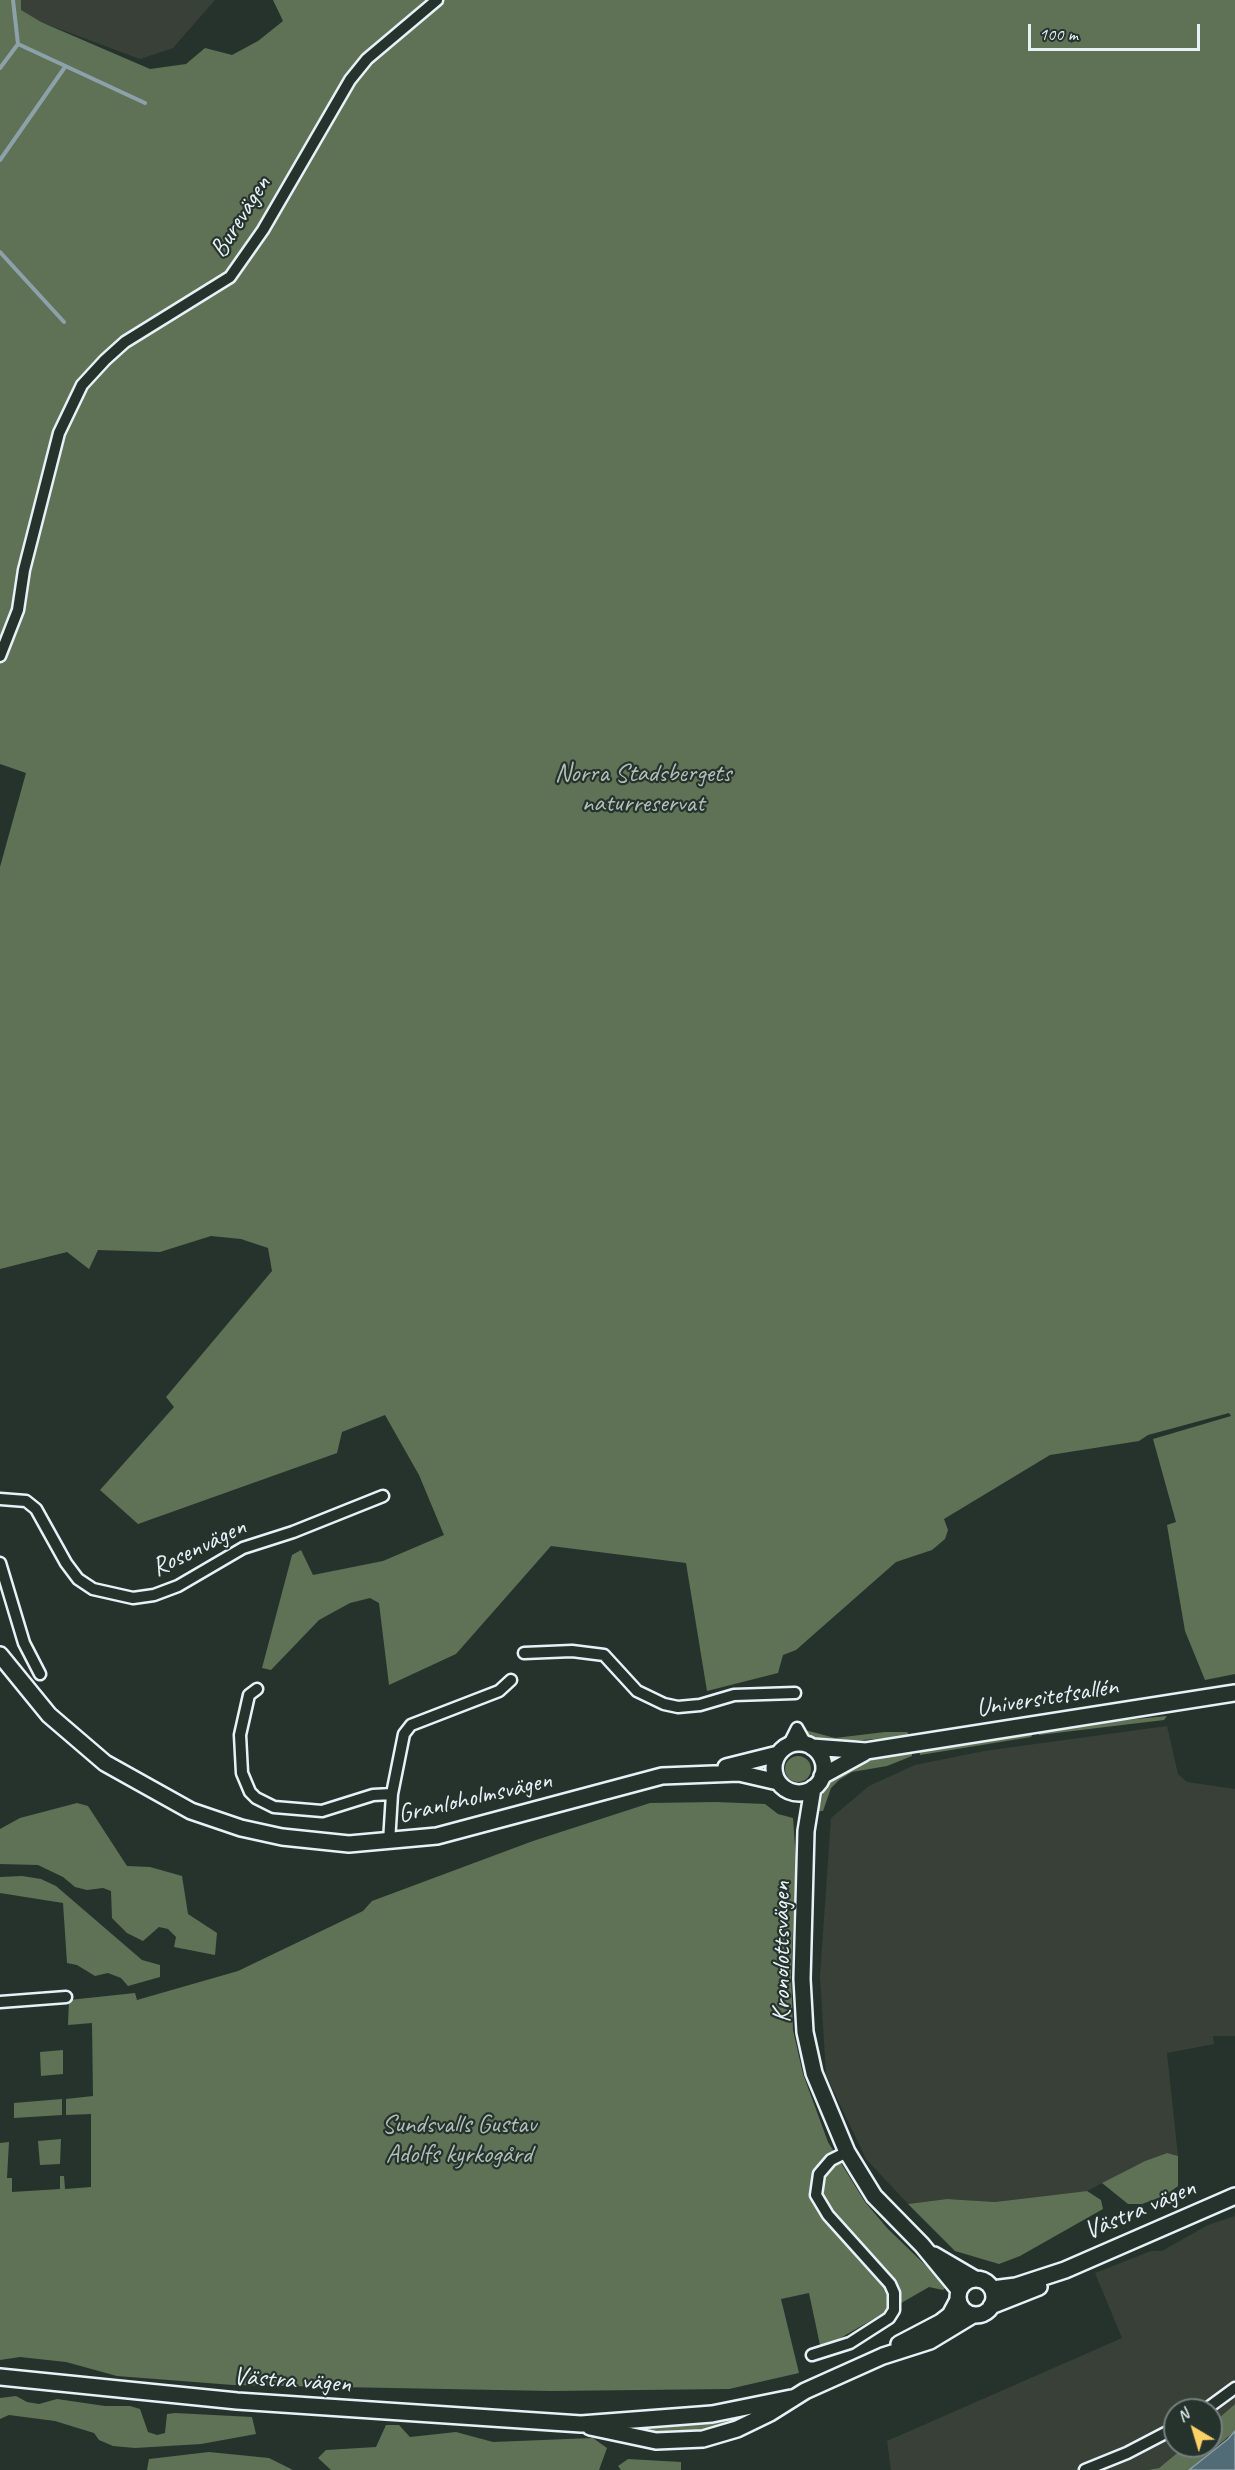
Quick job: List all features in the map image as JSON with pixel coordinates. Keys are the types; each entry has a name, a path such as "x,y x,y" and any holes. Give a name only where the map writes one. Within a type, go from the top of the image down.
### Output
{"street":[{"name":"Burevägen","path":"0,656 18,610 24,570 50,466 68,410 82,385 125,342 230,277 263,230 350,80 367,59 437,0"},
{"name":"Rosenvägen","path":"0,1500 26,1501 36,1509 66,1563 78,1579 93,1589 133,1598 154,1595 178,1586 243,1548 293,1532 383,1496"},
{"path":"0,1563 24,1643 40,1674"},
{"path":"524,1653 572,1651 604,1655 637,1691 657,1702 678,1707 700,1705 734,1695 795,1693"},
{"name":"Granloholmsvägen","path":"0,1655 31,1695 82,1745 129,1779 175,1803 225,1823 282,1837 349,1844 437,1836 662,1776 696,1773 753,1774 778,1782"},
{"path":"389,1842 392,1794 404,1734 411,1725 499,1691 511,1680"},
{"path":"257,1689 249,1695 240,1735 242,1773 256,1798 274,1807 322,1811 373,1795 392,1794"},
{"name":"Universitetsallén","path":"809,1746 866,1751 1235,1693"},
{"path":"809,1746 822,1759 817,1782 794,1792 778,1782 774,1772 783,1750 809,1746"},
{"name":"Granloholmsvägen","path":"696,1773 783,1750"},
{"name":"Universitetsallén","path":"817,1782 866,1751"},
{"name":"Kronolottsvägen","path":"806,1831 817,1782"},
{"name":"Kronolottsvägen","path":"794,1792 804,1814 806,1831 802,1979 805,2032 814,2073 847,2152 874,2196 928,2252 959,2295"},
{"path":"0,2002 66,1997"},
{"path":"813,2355 850,2343 874,2330 889,2318 894,2310 894,2293 890,2284 828,2215 816,2195 819,2174 831,2160 847,2152"},
{"name":"Västra vägen","path":"992,2289 1016,2286 1065,2270 1235,2196"},
{"name":"Kronolottsvägen","path":"928,2252 975,2279"},
{"name":"Västra vägen","path":"991,2306 1061,2277 1065,2270"},
{"path":"975,2279 987,2283 992,2289 994,2297 991,2306 983,2313 973,2314 964,2310 959,2295 967,2282 975,2279"},
{"name":"Västra vägen","path":"883,2356 887,2349 941,2322 950,2315 959,2295"},
{"name":"Västra vägen","path":"581,2424 602,2432 656,2441 703,2439 754,2422 791,2398 883,2356 930,2341 973,2314"},
{"name":"Västra vägen","path":"0,2378 248,2402 581,2424 712,2414 791,2398"},
{"path":"1221,2398 1235,2388"},
{"path":"1085,2470 1127,2453 1163,2434"}],"shaded area":[{"path":"19,0 215,0 173,48 140,59 19,14"},
{"path":"1167,1726 1178,1774 1187,1782 1235,1789 1235,2036 1213,2036 1214,2044 1167,2053 1178,2156 1166,2153 1145,2161 1087,2191 995,2202 947,2199 908,2204 866,2159 826,2075 820,1976 831,1818 869,1786 915,1765 984,1751"},
{"path":"1235,2216 1235,2404 1223,2414 1223,2398 1163,2398 1163,2458 1173,2458 1158,2468 1148,2470 891,2470 887,2441 1122,2338 1095,2273 1151,2251 1162,2251 1208,2225"}],"green space":[{"name":"Norra Stadsbergets naturreservat","path":"0,0 21,0 21,10 41,22 150,69 186,64 205,48 232,55 258,41 283,21 273,0 1235,0 1235,1674 1205,1680 1185,1631 1167,1525 1176,1522 1153,1439 1231,1416 1229,1413 1148,1435 1139,1441 1050,1455 944,1519 948,1530 945,1539 932,1550 896,1562 796,1650 783,1655 778,1673 707,1691 686,1563 551,1546 456,1654 389,1685 379,1603 370,1598 350,1603 319,1620 271,1670 262,1668 292,1555 301,1550 313,1575 383,1561 444,1535 419,1475 385,1415 342,1432 337,1453 138,1524 100,1490 174,1407 166,1397 272,1271 268,1248 241,1239 211,1236 160,1252 98,1250 89,1269 67,1252 0,1269 0,867 26,773 0,764"},
{"path":"1167,1716 1164,1720 1039,1735 1039,1732 1095,1723"},
{"path":"805,1730 835,1738 885,1732 907,1732 910,1736 828,1743 815,1740"},
{"path":"1033,1734 1031,1737 920,1755 919,1751"},
{"path":"912,1753 912,1756 887,1766 852,1772 839,1780 831,1788 823,1811 819,1811 824,1787 830,1779 863,1761"},
{"path":"798,1756 807,1760 811,1769 807,1778 798,1782 789,1778 785,1769 789,1760"},
{"path":"77,1803 88,1806 127,1866 150,1867 182,1876 188,1914 217,1933 215,1955 174,1947 176,1937 168,1929 159,1927 143,1941 127,1933 112,1918 111,1891 103,1888 87,1890 75,1887 63,1877 38,1865 0,1864 0,1829 20,1818"},
{"name":"Sundsvalls Gustav Adolfs kyrkogård","path":"650,1803 765,1804 778,1814 793,1818 796,1861 791,1975 793,2030 803,2074 828,2142 865,2202 888,2229 947,2286 943,2290 929,2287 830,2344 820,2345 809,2293 781,2299 799,2373 729,2389 551,2391 233,2385 117,2376 66,2362 20,2357 0,2360 0,2143 9,2142 7,2178 12,2178 12,2192 60,2189 60,2176 64,2176 65,2189 91,2187 91,2114 66,2115 66,2099 93,2096 92,2023 68,2025 69,2000 135,1993 137,2000 238,1971 363,1911 372,1901 533,1841"},
{"path":"22,1876 41,1879 56,1886 142,1960 160,1965 160,1977 128,1986 121,1978 108,1973 95,1976 77,1965 67,1963 63,1903 0,1893 0,1877"},
{"path":"63,2050 63,2074 41,2076 40,2052"},
{"path":"62,2099 62,2115 14,2118 14,2103"},
{"path":"61,2139 60,2164 40,2165 38,2141"},
{"path":"1167,2153 1178,2156 1178,2186 1166,2195 1142,2204 1128,2204 1102,2183 1145,2161"},
{"path":"1087,2191 1101,2200 1103,2209 1020,2256 999,2264 955,2251 908,2204 947,2199 995,2202"},
{"path":"16,2396 27,2402 39,2404 57,2399 105,2406 130,2406 140,2409 148,2432 157,2435 165,2433 167,2414 175,2413 252,2417 256,2434 201,2444 135,2448 113,2446 99,2440 94,2433 55,2421 9,2415 0,2419 0,2398"},
{"path":"1235,2404 1235,2431 1223,2441 1223,2414"},
{"path":"758,2411 734,2423 706,2431 676,2434 657,2434 612,2425 677,2425"},
{"path":"386,2425 399,2425 410,2437 456,2432 493,2442 593,2438 607,2448 599,2470 331,2470 318,2458 326,2450 376,2447"},
{"path":"209,2452 269,2458 293,2470 147,2470 149,2459"},
{"path":"1171,2458 1203,2458 1189,2470 1148,2470 1159,2468"},
{"path":"628,2459 681,2462 681,2470 621,2470 618,2466"}],"water":[{"path":"1235,2431 1235,2470 1189,2470 1204,2458 1223,2458 1223,2443"}],"waterway":[{"path":"13,0 18,44 145,103"},
{"path":"0,68 18,44"},
{"path":"0,160 65,67"},
{"path":"0,252 64,322"}]}
